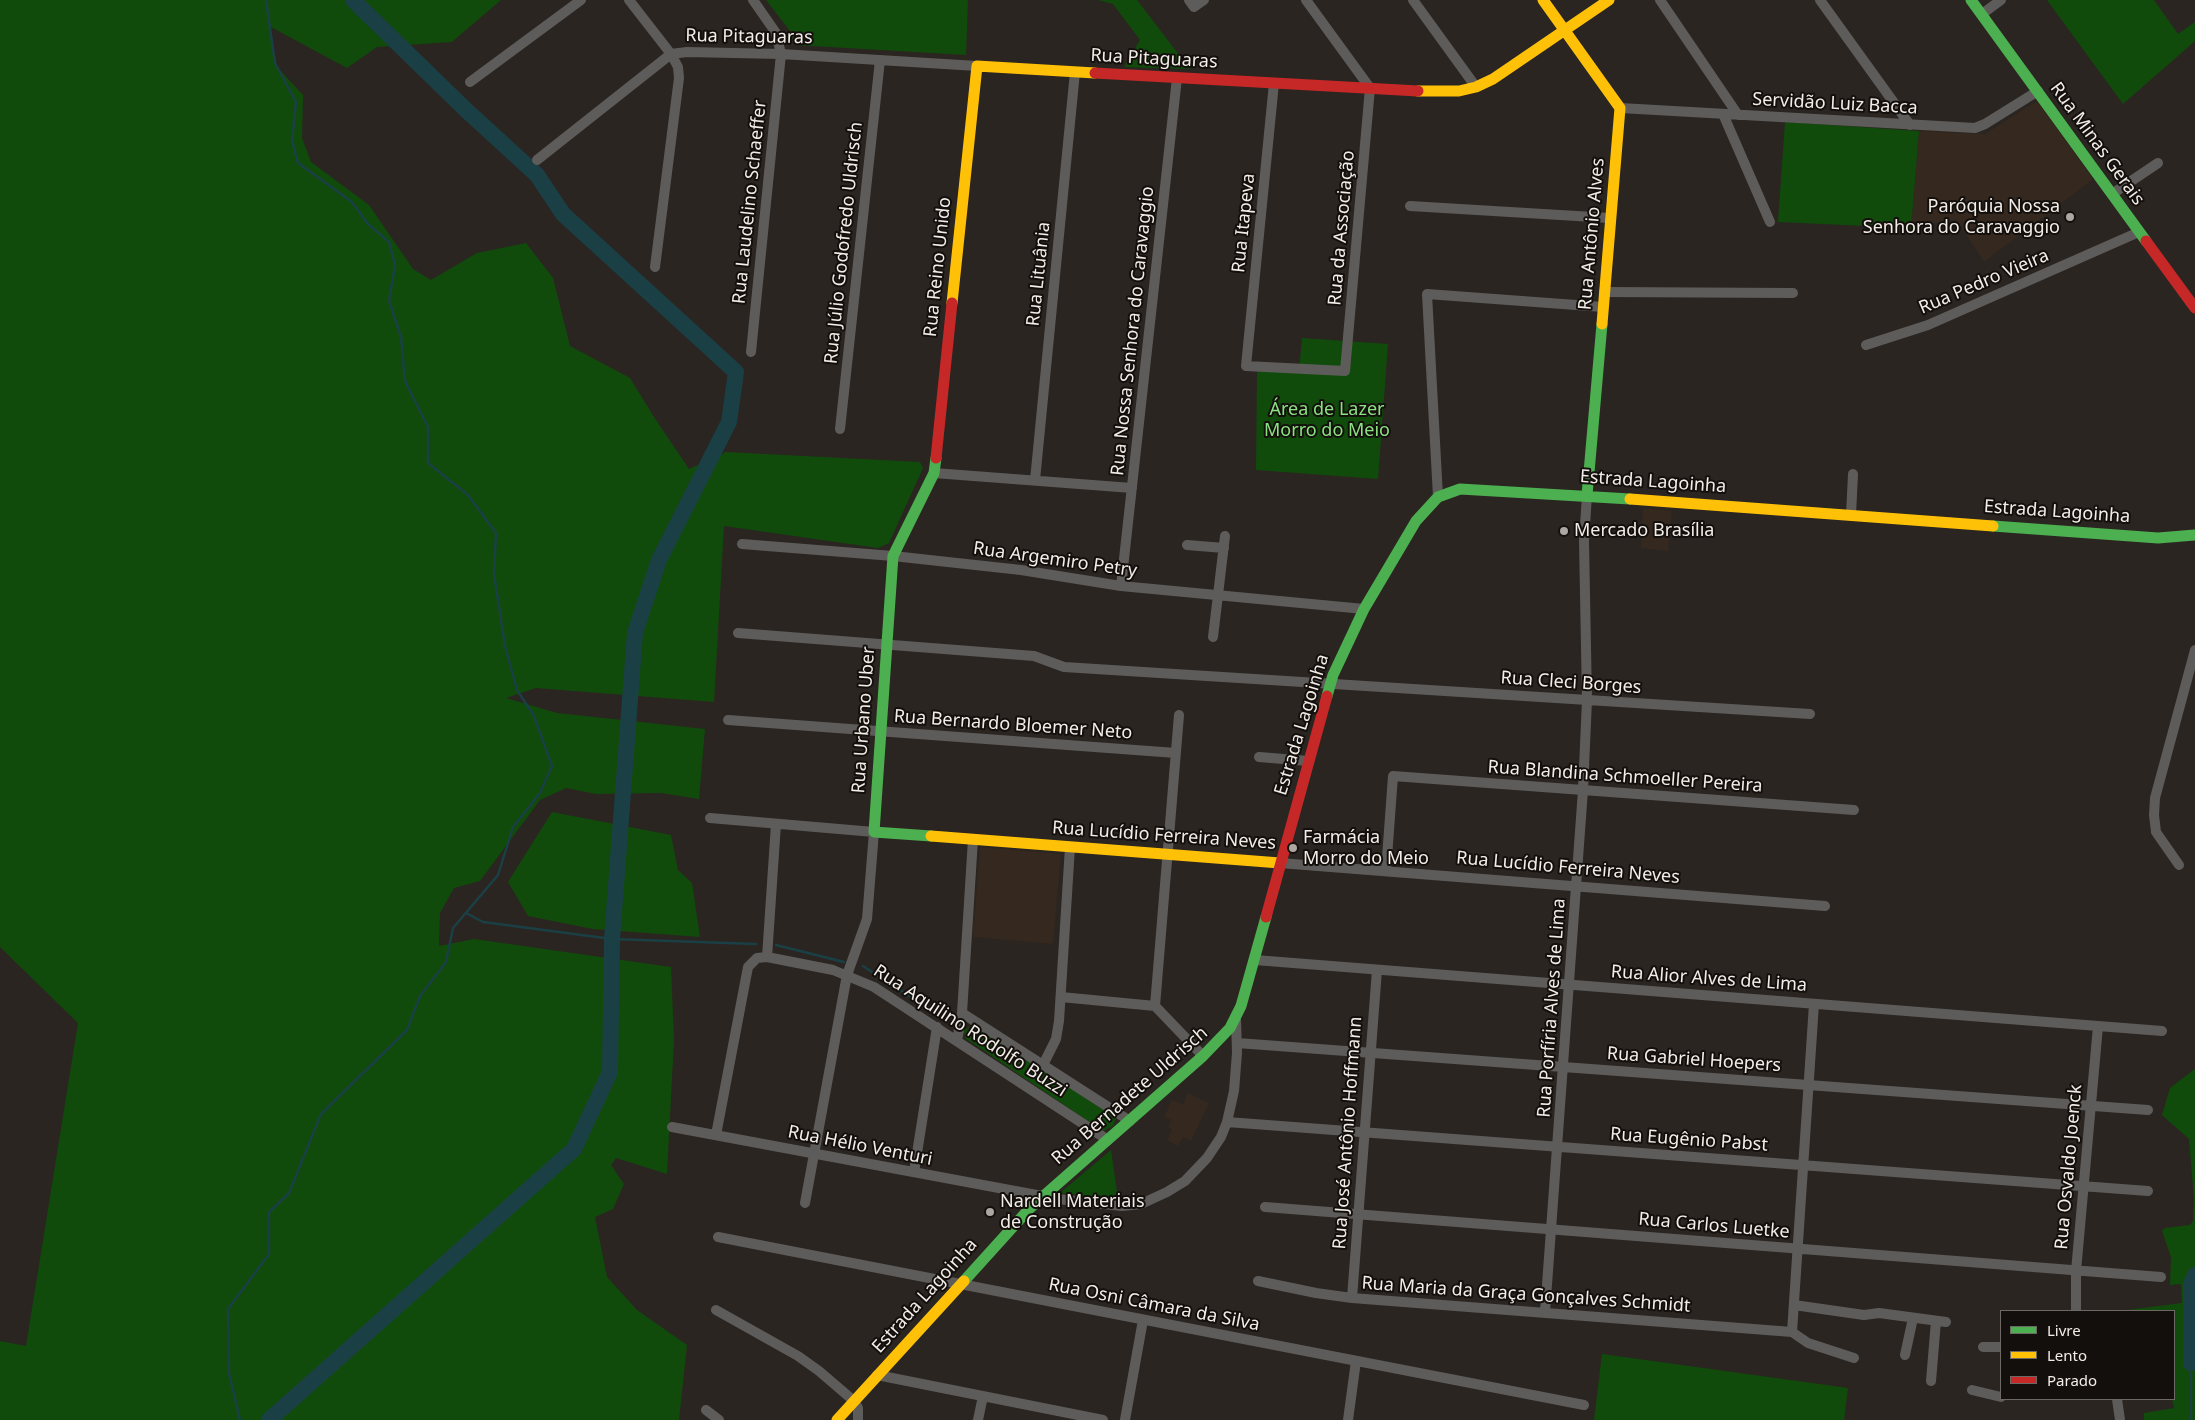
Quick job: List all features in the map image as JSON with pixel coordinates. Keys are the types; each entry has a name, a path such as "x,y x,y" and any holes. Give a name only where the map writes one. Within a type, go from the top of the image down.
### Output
{"street":[{"path":"470,82 581,0"},
{"path":"629,0 671,54 678,67 679,78 655,266"},
{"path":"753,0 776,32 781,54"},
{"path":"1191,3 1204,0"},
{"path":"1306,0 1370,88"},
{"path":"1413,0 1476,87"},
{"path":"1543,0 1620,108"},
{"name":"Rua Pitaguaras","path":"671,54 687,52 781,54 1274,84 1441,92 1476,87 1493,79 1609,0"},
{"path":"1660,0 1738,115"},
{"path":"1820,0 1910,125"},
{"name":"Rua Minas Gerais","path":"1971,0 2195,308"},
{"path":"1982,14 2001,0"},
{"path":"538,160 671,54"},
{"name":"Rua Laudelino Schaeffer","path":"751,352 781,54"},
{"name":"Rua Júlio Godofredo Uldrisch","path":"840,429 880,60"},
{"name":"Rua Reino Unido","path":"934,473 977,66"},
{"name":"Rua Lituânia","path":"1035,480 1075,72"},
{"name":"Rua Nossa Senhora do Caravaggio","path":"1121,586 1177,78"},
{"name":"Rua Itapeva","path":"1274,84 1246,366 1345,371"},
{"name":"Rua da Associação","path":"1345,371 1370,88"},
{"name":"Servidão Luiz Bacca","path":"1620,108 1969,128 1980,126 2038,91"},
{"name":"Rua Antônio Alves","path":"1587,495 1620,108"},
{"path":"1723,114 1770,222"},
{"path":"2112,194 2158,163"},
{"path":"1410,206 1610,218"},
{"name":"Rua Pedro Vieira","path":"1866,345 1928,325 2140,232"},
{"path":"1604,292 1793,293"},
{"path":"1438,497 1427,294 1603,307"},
{"path":"934,473 1132,488"},
{"name":"Rua Urbano Uber","path":"806,1202 848,975 867,919 893,556 934,473"},
{"path":"1850,514 1853,474"},
{"name":"Estrada Lagoinha","path":"838,1420 1011,1227 1043,1196 1122,1206 1151,1201 1185,1181 1201,1166 1215,1147 1227,1122 1235,1079 1236,1018 1255,960 1330,684 1364,609 1416,521 1438,497 1454,491 1472,489 1587,495 2158,538 2195,535"},
{"name":"Rua Porfíria Alves de Lima","path":"1545,1312 1583,790 1587,700 1584,542 1587,495"},
{"path":"1213,637 1225,536"},
{"name":"Rua Argemiro Petry","path":"742,544 893,556 1021,570 1121,586 1364,609"},
{"path":"1187,545 1224,548"},
{"name":"Rua Cleci Borges","path":"738,632 1034,656 1064,667 1810,714"},
{"path":"2179,866 2156,832 2155,798 2195,650"},
{"path":"1155,1006 1179,715"},
{"name":"Rua Bernardo Bloemer Neto","path":"728,720 1176,753"},
{"path":"1259,757 1308,761"},
{"name":"Rua Blandina Schmoeller Pereira","path":"1386,871 1393,776 1854,810"},
{"name":"Rua Lucídio Ferreira Neves","path":"710,818 1825,906"},
{"path":"716,1135 748,967 757,958 767,956 776,824"},
{"path":"957,1041 962,1013 973,840"},
{"path":"1043,1065 1056,1039 1061,997 1070,847"},
{"name":"Rua Aquilino Rodolfo Buzzi","path":"767,956 815,965 848,975 874,987 1108,1140"},
{"name":"Rua Alior Alves de Lima","path":"1255,960 2162,1031"},
{"name":"Rua José Antônio Hoffmann","path":"1352,1298 1377,970"},
{"path":"1061,997 1155,1006 1204,1056"},
{"path":"1814,1004 1792,1332 1808,1343 1854,1358"},
{"path":"962,1013 1130,1121"},
{"name":"Rua Bernadete Uldrisch","path":"1043,1196 1204,1056 1224,1037 1236,1018"},
{"name":"Rua Osvaldo Joenck","path":"2076,1310 2076,1270 2098,1026"},
{"path":"914,1172 937,1028"},
{"name":"Rua Gabriel Hoepers","path":"1237,1043 2148,1110"},
{"name":"Rua Eugênio Pabst","path":"1227,1122 2148,1191"},
{"name":"Rua Hélio Venturi","path":"672,1127 1043,1196"},
{"name":"Rua Carlos Luetke","path":"1265,1207 2161,1278"},
{"name":"Rua Osni Câmara da Silva","path":"718,1237 1584,1406"},
{"name":"Rua Maria da Graça Gonçalves Schmidt","path":"1258,1281 1352,1298 1792,1332"},
{"path":"1794,1304 1850,1314 1879,1313 1941,1322 1931,1381"},
{"path":"716,1310 798,1356 854,1401 858,1408 858,1420"},
{"path":"1905,1355 1913,1318"},
{"path":"1125,1420 1143,1320"},
{"path":"1983,1347 2000,1347"},
{"path":"1348,1420 1356,1361"},
{"path":"877,1375 1104,1420"},
{"path":"1972,1390 2000,1397"},
{"path":"978,1420 983,1396"},
{"path":"2117,1400 2120,1420"},
{"path":"706,1410 719,1420"}],"shaded area":[{"path":"2037,101 2093,179 1984,262 1956,219 1911,228 1919,131 1985,134"},
{"path":"1643,508 1672,511 1668,551 1641,548"},
{"path":"980,847 1061,854 1053,944 973,937"},
{"path":"1188,1093 1209,1103 1191,1141 1183,1137 1178,1146 1167,1140 1172,1130 1168,1127 1171,1120 1164,1117 1172,1100 1183,1105"}],"green space":[{"path":"0,0 501,0 452,42 377,47 347,68 269,26 277,67 303,95 302,138 311,162 369,205 413,269 431,280 477,253 526,243 553,278 570,346 630,378 689,469 726,452 920,462 923,468 889,543 878,548 724,526 714,702 536,688 506,698 557,713 705,729 699,799 661,793 596,794 566,788 540,800 480,881 454,888 440,913 439,946 474,939 671,967 674,1040 667,1174 616,1158 611,1165 624,1184 613,1209 595,1217 607,1277 637,1310 687,1345 679,1420 0,1420 0,1341 26,1346 78,1023 0,947"},
{"path":"766,0 968,0 966,55 795,45 790,31"},
{"path":"1098,0 1137,0 1190,69 1124,67 1140,40 1113,4"},
{"path":"2047,0 2154,0 2178,34 2195,22 2195,41 2123,104"},
{"path":"1785,122 1919,131 1911,228 1778,222"},
{"name":"Área de Lazer Morro do Meio","path":"1302,338 1388,344 1378,479 1256,470 1257,371 1299,372"},
{"path":"552,812 671,835 678,870 692,883 700,937 593,929 528,916 508,882"},
{"path":"971,1026 976,1027 1116,1118 1113,1126 1103,1131 965,1038 964,1030"},
{"path":"2195,1069 2195,1420 2144,1420 2144,1413 2174,1408 2172,1400 2175,1400 2175,1310 2127,1310 2182,1303 2181,1284 2170,1285 2171,1257 2162,1231 2165,1228 2190,1225 2193,1221 2194,1199 2189,1139 2162,1115 2170,1088"},
{"path":"1111,1150 1118,1199 1060,1193"},
{"path":"1602,1354 1848,1388 1844,1420 1594,1420"}],"waterway":[{"path":"240,1420 229,1373 228,1309 269,1254 269,1212 289,1193 321,1114 407,1030 420,996 446,962 453,928 498,875 513,827 540,793 552,766 534,716 517,690 505,646 494,574 496,533 468,495 428,463 428,427 405,381 401,337 389,301 395,265 389,242 367,223 352,202 298,163 292,140 296,102 275,63 266,0"},
{"path":"269,1420 574,1149 610,1072 612,939 635,633 659,560 729,422 736,372 563,214 537,175 465,109 353,0"},
{"path":"466,913 483,922 612,939 756,944"},
{"path":"776,945 844,962"},
{"path":"863,966 934,1012"},
{"path":"2191,1363 2191,1284 2195,1275"},
{"path":"2191,1363 2191,1420"},
{"path":"2191,1363 2195,1366"}],"traffic: fast":[{"path":"1971,0 2146,241"},
{"path":"1587,495 1602,324"},
{"path":"931,836 874,832 893,556 934,473 936,458"},
{"path":"1327,696 1333,675 1364,609 1416,521 1438,497 1460,489 1630,499"},
{"path":"1993,526 2158,538 2195,535"},
{"path":"964,1281 1030,1208 1203,1056 1230,1028 1241,1006 1266,917"}],"traffic: slow":[{"path":"1543,0 1620,108 1602,324"},
{"path":"1418,91 1459,91 1476,87 1493,79 1609,0"},
{"path":"952,303 977,66 1095,73"},
{"path":"1630,499 1993,526"},
{"path":"931,836 1280,863"},
{"path":"837,1420 964,1281"}],"traffic: jam":[{"path":"1095,73 1418,91"},
{"path":"2146,241 2195,308"},
{"path":"936,458 952,303"},
{"path":"1266,917 1327,696"}],"place":[{"name":"Paróquia Nossa Senhora do Caravaggio","path":"2070,217"},
{"name":"Mercado Brasília","path":"1564,531"},
{"name":"Farmácia Morro do Meio","path":"1293,848"},
{"name":"Nardell Materiais de Construção","path":"990,1212"}]}
